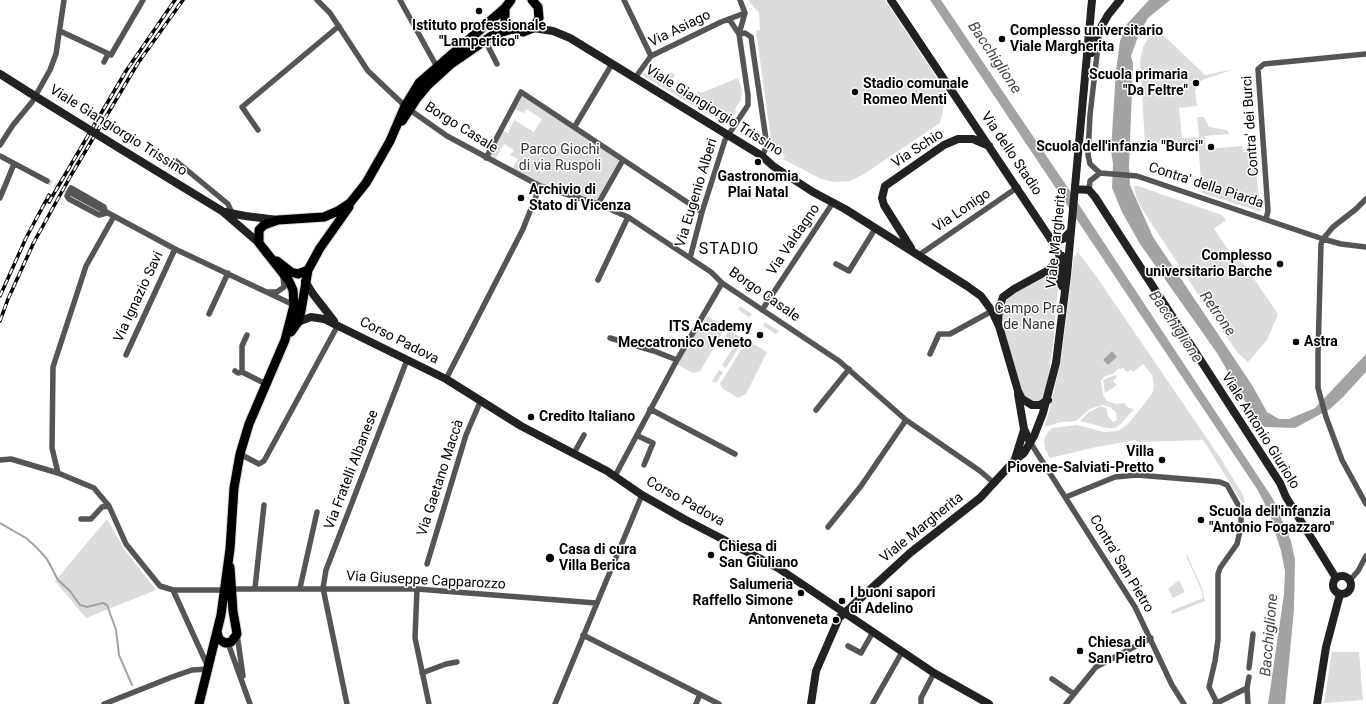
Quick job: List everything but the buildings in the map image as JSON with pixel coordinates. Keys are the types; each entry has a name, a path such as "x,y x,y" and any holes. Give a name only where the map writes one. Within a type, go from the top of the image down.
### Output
{"main road":[{"name":"Viale Giangiorgio Trissino","path":"298,308 293,290 259,243 258,234 260,228 278,220 324,217 338,211 358,195 390,141 419,83 505,8 511,0"},
{"path":"533,28 536,24 539,12 534,1"},
{"path":"505,8 505,20 512,29"},
{"name":"Viale Giangiorgio Trissino","path":"407,108 427,86 451,64 485,40 503,31 512,29 523,32 533,28"},
{"path":"199,704 228,589 234,488 240,454 249,424 298,308 308,270 333,228 358,195"},
{"path":"324,217 331,220 333,228"},
{"path":"268,255 291,272 298,274 308,270"},
{"path":"285,340 298,322 298,308"},
{"path":"209,669 226,643 234,640 236,631 228,589"},
{"path":"218,628 227,622 236,631"},
{"path":"218,628 219,639 226,643"}],"street":[{"path":"0,145 13,125 32,102 47,76 56,54 63,0"},
{"path":"104,62 108,54 110,55 143,0"},
{"name":"Borgo Casale","path":"317,0 340,26 368,71 407,108 447,136 540,186 598,204 628,217 711,272 722,283 849,369 906,420 980,471 994,483"},
{"path":"400,0 437,67"},
{"path":"624,0 651,56"},
{"path":"739,34 745,12 740,0"},
{"name":"Via dello Stadio","path":"891,0 1018,187 1050,238 1061,258 1064,290"},
{"name":"Viale Margherita","path":"811,704 816,671 839,618 910,553 965,511 1015,460 1024,453 1048,400 1056,363 1075,190 1092,0"},
{"name":"Viale Margherita","path":"1087,67 1096,36 1120,0"},
{"name":"Via Asiago","path":"635,78 651,56 745,12"},
{"path":"729,19 739,34"},
{"path":"258,130 242,107 340,26"},
{"name":"Viale Giangiorgio Trissino","path":"533,28 553,31 570,38 762,156 773,166 832,204 845,209 916,253 967,286 990,308"},
{"name":"Viale Margherita","path":"1100,173 1090,164 1088,155 1090,115 1101,28"},
{"path":"60,31 108,54"},
{"path":"739,34 745,33 751,37 768,146 762,156"},
{"name":"Via Eugenio Alberi","path":"690,258 702,212 728,135 748,105 748,95 739,34"},
{"path":"485,40 497,64"},
{"name":"Contra' dei Burci","path":"1266,219 1268,211 1258,69 1264,64 1366,54"},
{"path":"576,126 612,64"},
{"name":"Viale Giangiorgio Trissino","path":"0,74 222,211 259,243"},
{"path":"486,158 521,92 576,126 622,160 702,212"},
{"name":"Via Schio","path":"885,186 944,145 958,139 973,139 989,146"},
{"path":"0,156 47,180"},
{"path":"598,204 622,160"},
{"path":"176,161 228,204 232,213"},
{"path":"0,198 14,164"},
{"path":"1075,190 1089,190 1090,181 1100,173"},
{"name":"Contra' della Piarda","path":"1100,173 1137,176 1323,239 1341,244 1366,247"},
{"path":"446,379 522,229 540,186"},
{"name":"Viale Giangiorgio Trissino","path":"885,186 882,198 884,205 916,253"},
{"name":"Via Lonigo","path":"916,253 1018,187"},
{"path":"71,188 104,207 104,212 99,215 69,199 67,196 71,188"},
{"name":"Viale Antonio Giuriolo","path":"1089,190 1276,477 1283,488 1286,497 1336,578"},
{"path":"71,193 113,218 175,250 228,273 298,308"},
{"path":"1366,198 1356,209 1333,227 1323,239 1321,244 1318,354 1318,388 1326,417 1342,460 1366,504"},
{"name":"Via Valdagno","path":"762,310 832,204"},
{"name":"Viale Giangiorgio Trissino","path":"222,211 278,220"},
{"path":"598,280 628,217"},
{"path":"58,473 52,448 53,367 86,266 113,218"},
{"path":"836,264 849,271 875,229"},
{"path":"1050,238 1063,240 1070,232"},
{"path":"999,326 998,314 1004,297 1014,289 1047,271 1061,258 1070,232"},
{"name":"Via Ignazio Savi","path":"126,355 175,250"},
{"path":"1047,271 1058,278 1064,290"},
{"path":"209,314 228,273"},
{"path":"267,292 277,292 284,287 282,274"},
{"name":"Corso Padova","path":"305,281 319,303 338,324"},
{"path":"615,476 638,436 650,409 677,360 722,283"},
{"path":"930,354 939,334 950,334 990,308 999,326 1018,393 1024,429 1030,442"},
{"name":"Corso Padova","path":"298,322 311,317 324,319 338,324 446,379 521,426 615,476 642,495 778,568 934,673 989,704"},
{"path":"240,454 259,464 264,461 338,324"},
{"path":"242,372 242,346 247,335"},
{"path":"610,338 654,350 677,360"},
{"name":"Via Fratelli Albanese","path":"323,588 326,570 407,360"},
{"path":"816,410 849,369"},
{"path":"235,371 238,373 242,372 266,384"},
{"path":"1018,393 1025,402 1032,405 1040,405 1048,400"},
{"name":"Via Gaetano Maccà","path":"427,564 466,434 481,400"},
{"path":"650,409 735,454"},
{"path":"828,527 861,486 906,420"},
{"path":"1015,460 1024,429"},
{"path":"574,453 584,435"},
{"path":"638,436 653,443 644,465"},
{"name":"Contra' San Pietro","path":"1030,442 1136,607 1172,685 1184,704"},
{"path":"0,460 11,459 58,473 94,488 109,506 126,544 145,569 160,586 173,590 209,669 192,670 104,704"},
{"path":"1066,497 1115,478 1137,475 1210,480 1227,485 1241,510 1241,527 1237,544 1220,568 1218,574 1218,640 1216,661 1209,687 1216,703 1247,688"},
{"path":"555,704 642,495"},
{"path":"255,588 264,505"},
{"path":"81,519 90,519 102,507 109,506"},
{"path":"300,588 317,512"},
{"path":"1350,580 1358,571 1366,556"},
{"path":"1345,576 1350,580 1352,586 1350,591 1345,594 1340,594 1333,587 1336,578 1345,576"},
{"name":"Via Giuseppe Capparozzo","path":"173,590 255,588 417,589 596,603"},
{"path":"323,588 347,704"},
{"path":"417,589 415,638 429,704"},
{"path":"1317,704 1326,647 1340,594"},
{"path":"236,631 245,686 250,704"},
{"path":"848,646 861,653 873,632"},
{"path":"1249,668 1253,634"},
{"path":"583,635 719,704"},
{"path":"1066,704 1096,668 1151,638"},
{"path":"226,643 245,686"},
{"path":"873,703 902,652"},
{"path":"422,673 446,664 457,662"},
{"path":"921,704 921,698 934,673"},
{"path":"1248,704 1247,688 1249,677"},
{"path":"1052,679 1074,694"},
{"path":"696,704 700,694"}],"green space":[{"name":"Stadio comunale Romeo Menti","path":"748,0 885,0 945,90 945,101 940,123 864,174 850,181 834,182 821,179 783,159 785,156 782,151 779,152 778,145 772,146 756,31 760,30 759,13"},
{"path":"1155,27 1205,75 1235,69 1202,80 1195,90 1197,106 1179,108 1182,138 1199,137 1197,117 1204,117 1209,127 1227,130 1229,134 1205,136 1206,149 1242,146 1243,152 1256,151 1256,172 1261,212 1202,193 1198,143 1174,143 1173,141 1145,144 1140,61 1143,47"},
{"path":"644,72 658,80 671,72 675,75 668,86 692,101 698,91 701,93 738,78 742,90 741,100 735,109 736,112 725,124 645,77 643,74"},
{"name":"Parco Giochi di via Ruspoli","path":"522,93 623,160 598,204 540,186 512,169 518,159 510,155 514,150 504,144 494,162 486,158 501,130 508,133 514,120 534,132 542,119 526,109 524,113 512,108"},
{"path":"1135,185 1222,215 1226,220 1214,229 1235,259 1239,257 1278,314 1267,340 1248,362 1238,353 1215,320 1144,212 1137,199 1134,188"},
{"path":"1077,251 1096,276 1221,459 1243,495 1245,503 1243,504 1203,440 1137,442 1136,440 1096,447 1050,458 1045,449 1044,440 1047,433 1052,428 1077,425 1104,432 1118,431 1127,425 1142,407 1153,392 1154,386 1152,375 1143,364 1133,372 1131,370 1127,372 1123,368 1119,368 1114,373 1104,377 1101,381 1103,395 1107,401 1116,404 1124,403 1129,408 1134,409 1121,424 1115,428 1107,428 1080,421 1089,412 1101,406 1107,409 1108,416 1113,422 1117,420 1116,412 1110,407 1102,405 1090,409 1076,421 1061,422 1044,427 1061,360 1074,256 1076,256"},
{"name":"Campo Pra de Nane","path":"1045,277 1055,280 1058,285 1053,345 1046,392 1042,400 1034,403 1026,398 1022,390 1002,324 1002,312 1005,302 1012,295"},
{"path":"740,306 752,314 749,317 738,310"},
{"path":"707,316 719,323 722,328 722,334 700,371 693,373 676,364 700,321 703,323"},
{"path":"765,322 779,331 776,334 763,326"},
{"path":"728,330 744,339 726,368 722,365 735,345 724,339"},
{"path":"747,340 767,352 746,394 738,398 722,388 720,384"},
{"path":"719,370 723,372 716,383 707,379 712,381"},
{"path":"1115,375 1117,377 1113,381 1117,385 1105,393 1103,380"},
{"path":"107,519 124,549 156,590 86,618 55,581"},
{"path":"1187,555 1202,588 1205,601 1172,614 1171,611 1203,598 1201,589 1186,556"},
{"path":"1179,580 1185,592 1173,598 1168,589"},
{"path":"1332,652 1359,652 1363,700 1324,703"}],"shaded area":[{"name":"Bacchiglione","path":"930,0 941,0 1064,182 1273,499 1291,541 1295,560 1294,609 1285,704 1268,704 1284,594 1285,571 1281,551 1269,512 1257,489"},
{"name":"Retrone","path":"1149,0 1170,0 1148,18 1139,34 1131,56 1133,63 1129,167 1130,185 1153,237 1252,385 1267,412 1279,419 1289,419 1315,408 1366,354 1366,372 1343,397 1330,409 1295,428 1264,427 1253,415 1217,353 1140,244 1122,212 1112,188 1113,164 1111,150 1116,71 1120,41 1127,24"},
{"path":"1112,351 1117,357 1108,365 1103,360"}],"waterway":[{"path":"0,523 26,538 36,547 47,559 58,580 70,591 80,605 87,607 103,603 107,605 116,630 119,655 132,685"}],"tunnel":[{"path":"47,181 71,193"}],"railway":[{"path":"49,202 126,71 175,0"},
{"path":"0,321 8,299 34,242 70,177 138,63 183,0"},
{"path":"0,296 26,238 49,195"}],"place":[{"name":"Istituto professionale \"Lampertico\"","path":"479,11"},
{"name":"Complesso universitario Viale Margherita","path":"1002,39"},
{"name":"Scuola primaria \"Da Feltre\"","path":"1196,83"},
{"name":"Stadio comunale Romeo Menti","path":"855,92"},
{"name":"Scuola dell'infanzia \"Burci\"","path":"1211,147"},
{"name":"Gastronomia Plai Natal","path":"758,162"},
{"name":"Archivio di Stato di Vicenza","path":"521,198"},
{"name":"Complesso universitario Barche","path":"1280,264"},
{"name":"ITS Academy Meccatronico Veneto","path":"760,335"},
{"name":"Astra","path":"1296,342"},
{"name":"Credito Italiano","path":"531,417"},
{"name":"Villa Piovene-Salviati-Pretto","path":"1162,460"},
{"name":"Scuola dell'infanzia \"Antonio Fogazzaro\"","path":"1201,520"},
{"name":"Chiesa di San Giuliano","path":"711,555"},
{"name":"Casa di cura Villa Berica","path":"550,558"},
{"name":"Salumeria Raffello Simone","path":"801,593"},
{"name":"I buoni sapori di Adelino","path":"842,601"},
{"name":"Antonveneta","path":"836,620"},
{"name":"Chiesa di San Pietro","path":"1080,651"}],"district":[{"name":"STADIO","path":"729,250"}]}
